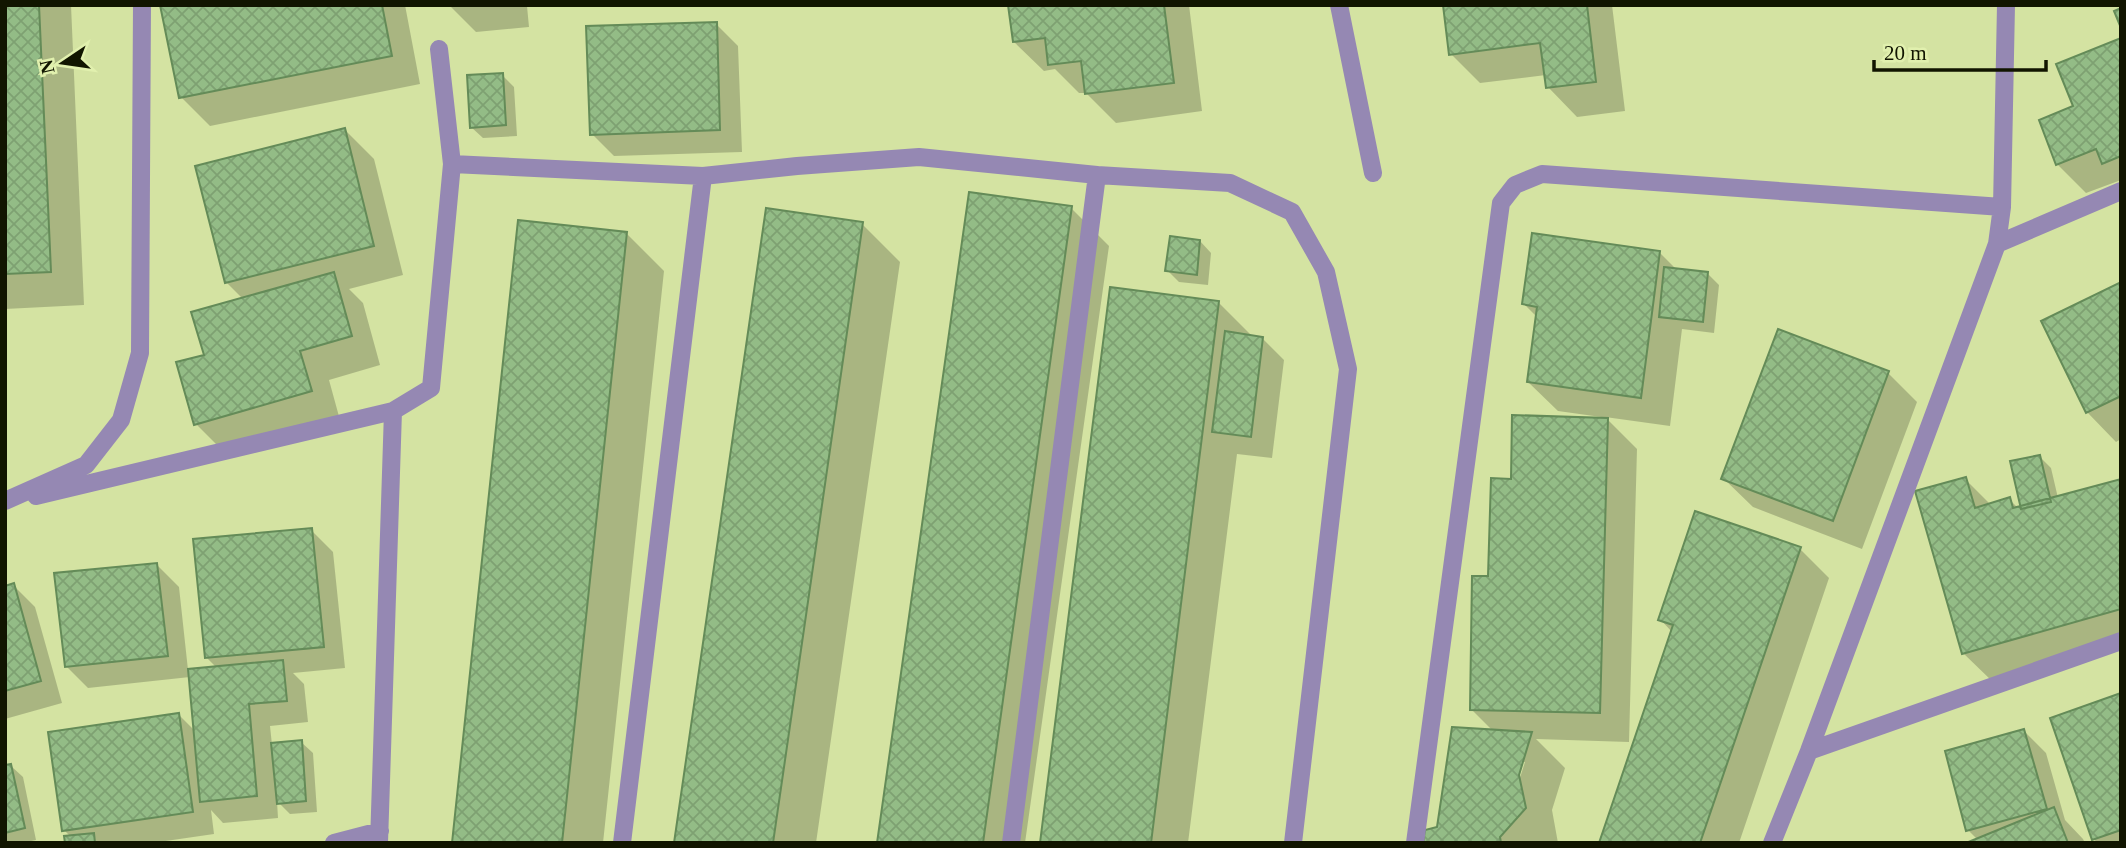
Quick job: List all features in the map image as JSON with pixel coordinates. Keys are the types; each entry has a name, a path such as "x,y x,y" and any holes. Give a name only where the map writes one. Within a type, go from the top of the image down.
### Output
{"street":[{"path":"5,502 86,465 121,419 140,353 142,5"},
{"path":"1339,5 1373,173"},
{"path":"1772,843 1809,751 1997,244 2002,207 2006,5"},
{"path":"5,502 393,411 431,388 452,164 439,50"},
{"path":"452,164 703,176 919,157 1097,175 1230,183 1292,212 1326,272 1348,369 1293,843"},
{"path":"1415,843 1501,203 1515,184 1542,174 2002,207"},
{"path":"1011,843 1097,175"},
{"path":"622,843 703,176"},
{"path":"1997,244 2121,191"},
{"path":"334,843 379,837 393,411"},
{"path":"1809,751 2121,641"}],"building":[{"path":"5,5 39,5 51,272 5,274"},
{"path":"160,5 382,5 392,56 179,98"},
{"path":"1008,5 1164,5 1174,83 1085,94 1081,61 1048,65 1045,38 1013,42"},
{"path":"1443,5 1587,5 1596,82 1546,88 1540,43 1449,55"},
{"path":"2121,8 2121,28 2114,11"},
{"path":"717,22 720,130 590,135 586,26"},
{"path":"2121,38 2121,156 2102,164 2096,149 2056,165 2039,120 2073,106 2056,64"},
{"path":"503,73 506,125 470,128 467,75"},
{"path":"345,128 374,246 225,283 195,166"},
{"path":"969,192 1072,206 983,843 877,843"},
{"path":"766,208 863,222 773,843 674,843"},
{"path":"518,220 627,232 562,843 452,843"},
{"path":"1532,233 1660,251 1641,398 1527,382 1537,307 1522,304"},
{"path":"1170,236 1200,240 1197,275 1165,271"},
{"path":"1664,267 1708,272 1703,322 1659,317"},
{"path":"334,272 352,336 300,351 312,391 194,425 176,362 204,355 191,312"},
{"path":"2121,282 2121,396 2086,413 2041,321"},
{"path":"1110,287 1219,301 1151,843 1040,843"},
{"path":"1778,329 1889,371 1833,521 1721,479"},
{"path":"1225,331 1263,337 1251,437 1212,432"},
{"path":"1512,415 1608,418 1600,713 1470,710 1472,576 1488,576 1491,478 1511,479"},
{"path":"2040,455 2051,502 2021,509 2010,461"},
{"path":"1966,477 1975,508 2010,497 2013,508 2121,479 2121,609 1962,654 1915,491"},
{"path":"1695,511 1801,547 1700,843 1599,843 1673,625 1658,620"},
{"path":"312,528 324,647 205,658 193,539"},
{"path":"157,563 168,656 65,667 54,573"},
{"path":"14,583 41,681 5,691 5,586"},
{"path":"283,660 287,701 249,704 257,796 200,802 188,669"},
{"path":"2121,693 2121,830 2092,840 2050,718"},
{"path":"179,713 193,812 62,831 48,732"},
{"path":"1452,727 1532,732 1519,775 1526,808 1500,837 1501,843 1423,843 1425,830 1437,827"},
{"path":"2024,729 2047,809 1966,831 1945,751"},
{"path":"302,740 306,801 277,804 271,743"},
{"path":"11,764 25,828 5,833 5,765"},
{"path":"2054,807 2068,843 1966,843"},
{"path":"94,833 95,843 65,843 64,836"}]}
